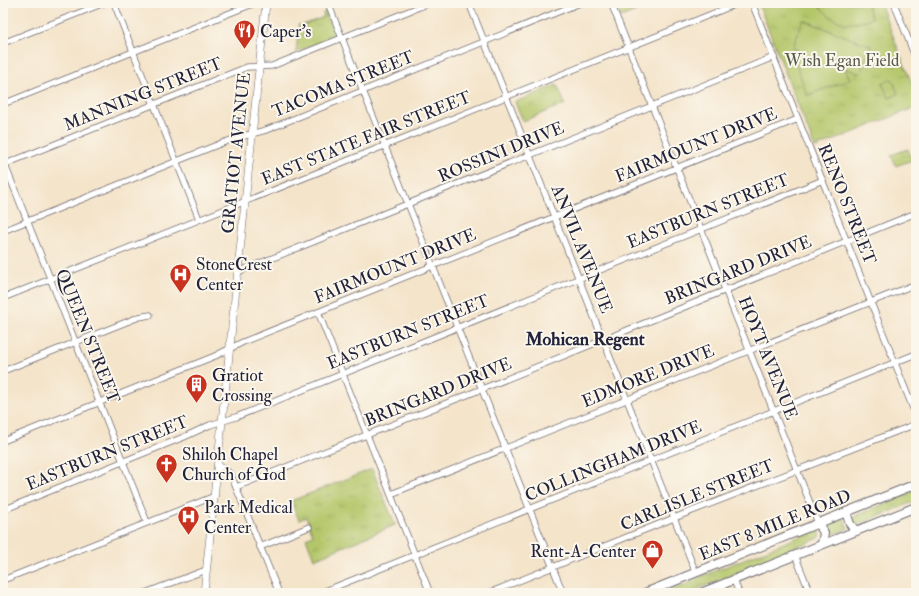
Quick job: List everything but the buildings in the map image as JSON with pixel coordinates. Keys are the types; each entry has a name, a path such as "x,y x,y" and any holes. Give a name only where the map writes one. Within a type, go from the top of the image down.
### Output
{"highway":[{"name":"EAST 8 MILE ROAD","path":"645,593 916,484"},
{"name":"EAST 8 MILE ROAD","path":"701,593 916,507"},
{"path":"846,512 850,524 856,531"},
{"path":"818,523 824,533 822,544"}],"main road":[{"name":"GRATIOT AVENUE","path":"204,593 266,3"}],"street":[{"path":"3,43 104,3"},
{"path":"114,3 199,219"},
{"path":"3,104 256,3"},
{"path":"328,3 563,593"},
{"name":"MANNING STREET","path":"4,163 247,67 272,66 429,3"},
{"name":"ANVIL AVENUE","path":"469,3 696,573"},
{"name":"TACOMA STREET","path":"3,231 222,143 266,130 580,3"},
{"name":"HOYT AVENUE","path":"611,3 818,523"},
{"name":"EAST STATE FAIR STREET","path":"3,298 739,3"},
{"name":"RENO STREET","path":"752,3 916,416"},
{"path":"894,3 916,59"},
{"name":"ROSSINI DRIVE","path":"238,272 774,57"},
{"name":"FAIRMOUNT DRIVE","path":"3,441 217,356 230,348 318,312 798,119"},
{"name":"QUEEN STREET","path":"4,163 147,522"},
{"name":"EASTBURN STREET","path":"3,510 823,180"},
{"name":"BRINGARD DRIVE","path":"236,487 916,213"},
{"name":"EDMORE DRIVE","path":"391,494 916,284"},
{"path":"318,312 430,593"},
{"path":"3,371 139,317 150,315"},
{"name":"COLLINGHAM DRIVE","path":"320,593 916,354"},
{"name":"CARLISLE STREET","path":"489,593 674,518 916,424"},
{"path":"217,466 228,471 236,487 278,593"},
{"path":"3,580 215,496"},
{"path":"260,547 309,528"},
{"path":"795,556 810,593"},
{"path":"145,593 206,570"},
{"path":"734,580 739,593"}],"green space":[{"path":"616,3 632,3 636,11 621,17"},
{"name":"Wish Egan Field","path":"758,3 880,3 916,94 916,107 815,148"},
{"path":"817,3 866,3 872,18 856,23 842,22 829,16"},
{"path":"326,11 336,36 296,52 299,24 300,26 324,17 323,13"},
{"path":"803,20 871,46 860,74 845,68 850,80 807,95 792,53 798,50 793,48"},
{"path":"892,79 898,94 889,98 882,83"},
{"path":"557,85 565,104 523,121 515,102"},
{"path":"908,149 912,160 896,166 891,155"},
{"path":"372,469 395,525 314,559 306,538 313,535 306,517 299,520 291,501"},
{"path":"916,489 916,501 857,525 854,524 852,520 855,516 897,499"},
{"path":"844,518 848,529 828,536 825,526"},
{"path":"819,530 821,536 819,538 772,557 759,564 688,593 664,593 702,576"}],"place":[{"name":"Caper's","path":"245,50"},
{"name":"StoneCrest Center","path":"181,294"},
{"name":"Gratiot Crossing","path":"196,404"},
{"name":"Shiloh Chapel Church of God","path":"166,484"},
{"name":"Park Medical Center","path":"188,536"},
{"name":"Rent-A-Center","path":"652,570"}],"district":[{"name":"Mohican Regent","path":"585,339"}]}
